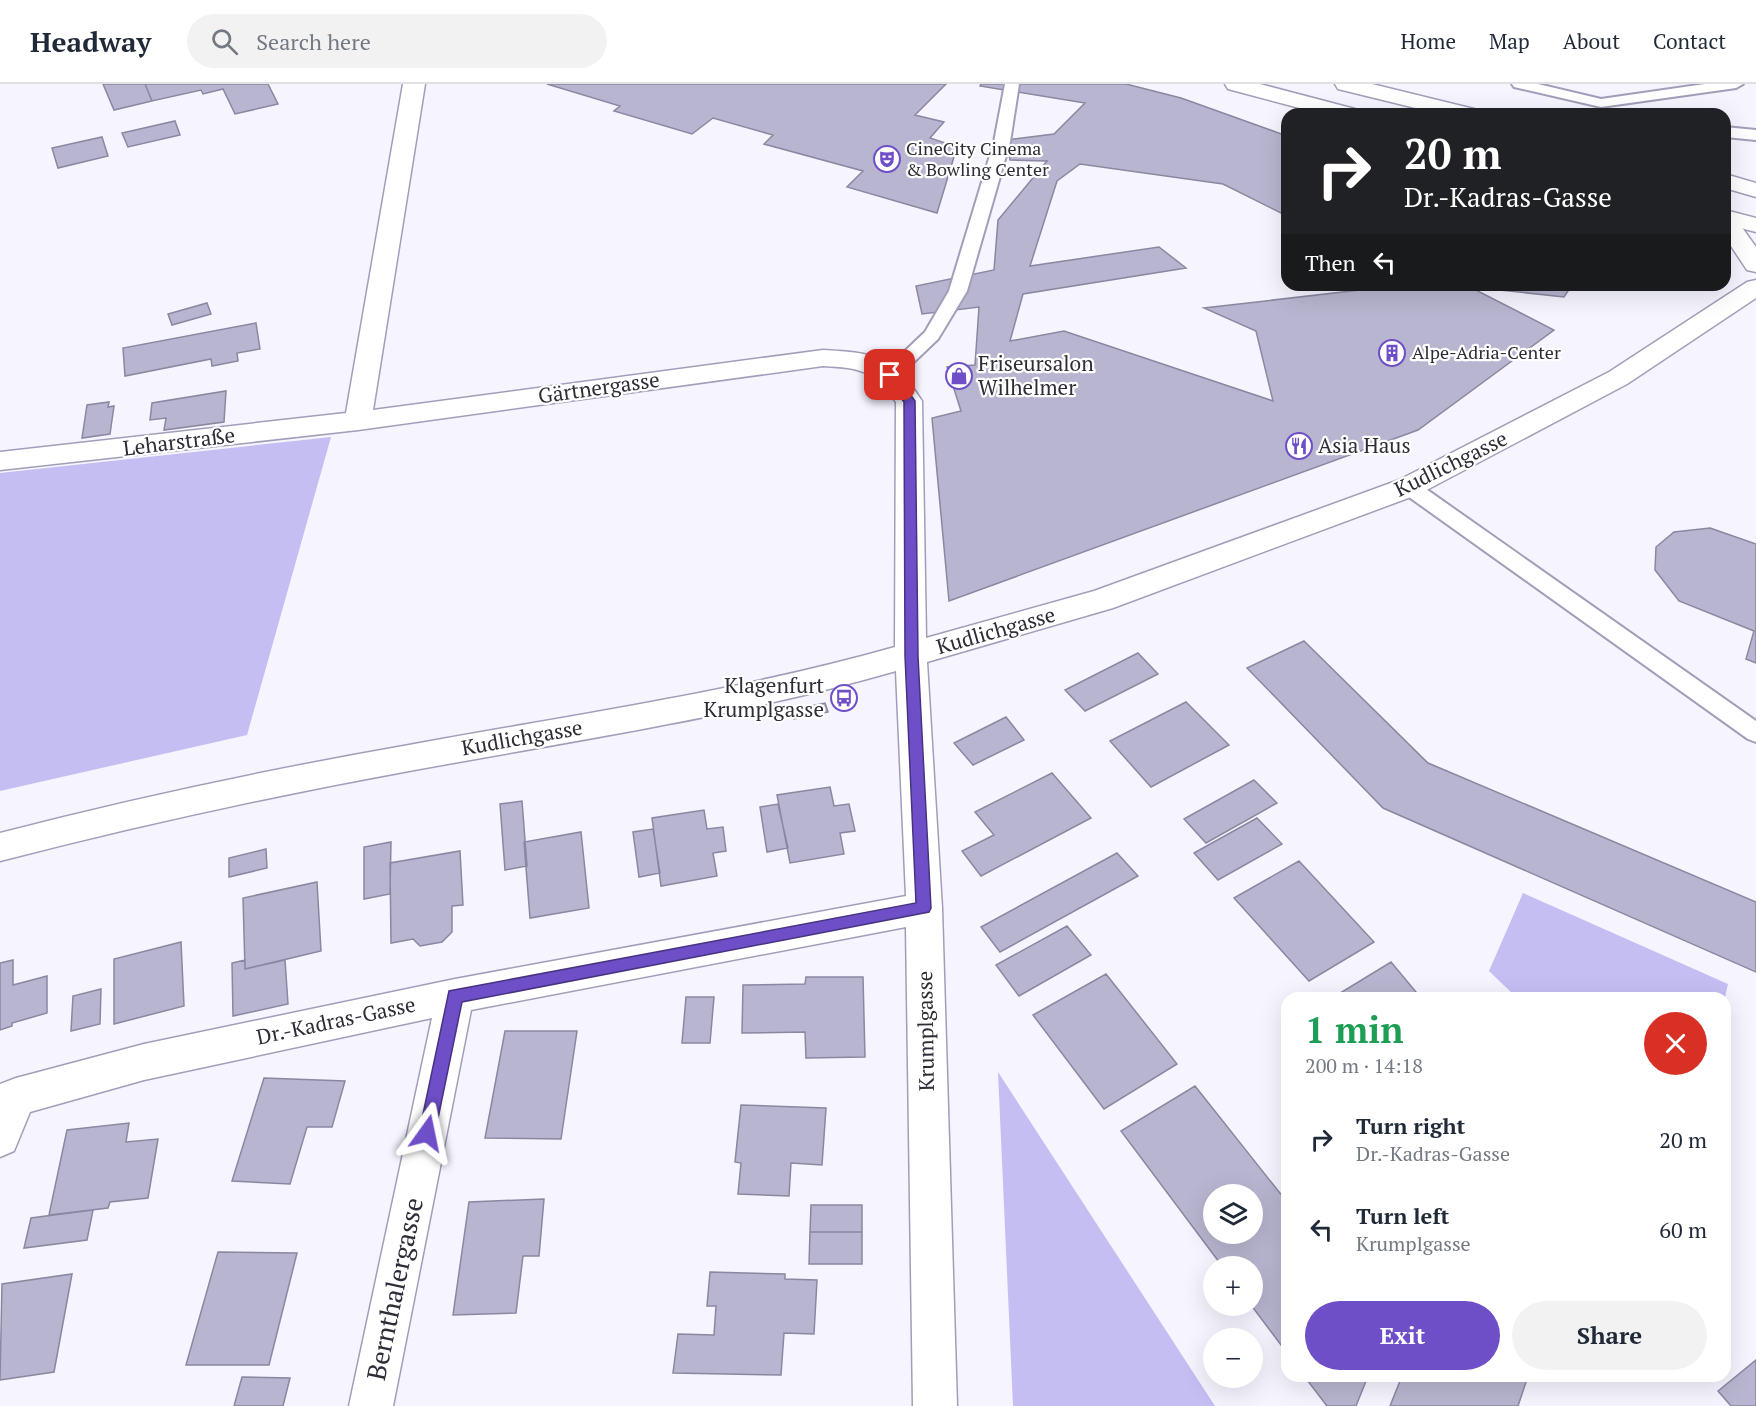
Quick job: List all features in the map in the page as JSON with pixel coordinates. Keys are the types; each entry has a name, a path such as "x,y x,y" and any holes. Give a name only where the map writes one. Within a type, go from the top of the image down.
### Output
{"street":[{"path":"358,421 414,84"},
{"path":"1236,84 1325,108"},
{"path":"1346,84 1442,108"},
{"path":"1731,184 1756,190"},
{"path":"1731,220 1756,225"},
{"path":"1731,228 1756,265"},
{"name":"Kudlichgasse","path":"0,847 104,820 407,758 628,720 821,680 1102,600 1409,487 1618,378 1756,287"},
{"name":"Gärtnergasse","path":"358,421 823,358 860,360 890,375 909,401 911,656"},
{"name":"Leharstraße","path":"0,461 358,421"},
{"name":"Krumplgasse","path":"911,656 924,908 934,1406"},
{"name":"Dr.-Kadras-Gasse","path":"8,1099 144,1062 455,996 924,908"},
{"name":"Bernthalergasse","path":"371,1406 455,996"},
{"path":"0,1138 8,1099"}],"lane":[{"path":"890,375 932,335 958,291 1002,142 1012,84"},
{"path":"1519,84 1620,108"},
{"path":"1601,103 1736,84"},
{"path":"1731,133 1756,135"},
{"path":"1409,487 1756,733"}],"shaded area":[{"path":"331,437 247,735 0,791 0,473"},
{"path":"1523,893 1728,984 1726,992 1511,992 1489,971"},
{"path":"998,1072 1215,1406 1013,1406"}],"building":[{"path":"103,84 145,84 152,101 114,110"},
{"path":"145,84 268,84 278,104 235,114 223,89 203,94 201,90 152,101"},
{"name":"CineCity Cinema & Bowling Center","path":"547,84 946,84 915,115 944,122 930,138 957,147 937,213 847,187 863,171 764,144 773,135 713,118 692,134 614,111 620,106"},
{"name":"Alpe-Adria-Center","path":"981,84 1126,84 1181,98 1281,134 1281,213 1223,184 1080,164 1057,181 1030,266 1159,247 1186,268 1023,294 1010,341 1064,331 1273,401 1256,331 1204,308 1351,291 1478,291 1554,330 1418,430 949,601 932,418 961,411 947,367 975,365 979,307 922,314 916,286 994,270 998,220 1047,161 1010,160 1007,140 1054,134 1085,103 980,86"},
{"path":"175,121 180,135 128,147 122,133"},
{"path":"102,137 108,156 58,168 52,148"},
{"path":"1509,291 1568,291 1564,297"},
{"path":"207,303 211,314 172,325 168,314"},
{"path":"256,323 260,349 237,353 238,361 212,366 211,359 125,376 123,348"},
{"path":"226,391 224,422 164,430 166,418 150,420 152,403"},
{"path":"109,402 108,407 114,406 110,434 82,438 87,405"},
{"path":"1710,528 1756,544 1756,663 1746,659 1754,631 1679,601 1655,570 1656,547 1674,532"},
{"path":"1304,641 1428,763 1756,902 1756,972 1383,808 1247,668"},
{"path":"1138,653 1158,674 1085,711 1065,690"},
{"path":"1186,702 1229,745 1151,787 1110,741"},
{"path":"825,703 828,712 794,719 791,710"},
{"path":"1006,717 1024,740 973,765 954,743"},
{"path":"1052,773 1091,818 981,876 962,851 994,835 975,812"},
{"path":"1254,780 1277,803 1206,843 1184,819"},
{"path":"830,787 834,806 849,804 855,831 840,833 844,854 790,863 777,795"},
{"path":"522,801 527,866 505,870 500,804"},
{"path":"778,804 788,848 767,852 760,807"},
{"path":"704,810 707,829 723,827 726,851 713,853 717,876 661,886 652,818"},
{"path":"1257,818 1282,844 1218,880 1194,853"},
{"path":"653,829 660,873 639,877 633,832"},
{"path":"581,832 589,908 530,918 524,842"},
{"path":"391,842 390,894 364,899 364,847"},
{"path":"266,849 267,868 229,877 229,858"},
{"path":"460,851 463,905 452,906 452,932 442,942 420,946 413,939 391,943 390,863"},
{"path":"1117,853 1138,876 1000,952 981,927"},
{"path":"1299,861 1374,942 1309,981 1234,898"},
{"path":"317,882 321,951 245,969 243,898"},
{"path":"1067,926 1091,955 1019,996 996,965"},
{"path":"181,942 184,1006 114,1024 114,959"},
{"path":"13,960 13,985 47,976 47,1013 12,1023 12,1026 0,1030 0,963"},
{"path":"245,960 245,969 285,960 288,1004 233,1016 232,963"},
{"path":"1391,962 1416,992 1342,992"},
{"path":"1106,974 1177,1064 1104,1109 1033,1015"},
{"path":"806,977 863,977 865,1057 806,1058 805,1032 742,1033 743,985 805,984"},
{"path":"101,989 100,1024 71,1031 73,996"},
{"path":"686,997 714,997 710,1043 682,1043"},
{"path":"505,1031 577,1031 561,1139 485,1138"},
{"path":"264,1078 345,1081 332,1127 307,1127 290,1184 232,1181"},
{"path":"1195,1086 1281,1194 1281,1345 1259,1316 1263,1316 1263,1256 1215,1256 1206,1244 1263,1244 1263,1184 1203,1184 1203,1241 1121,1131"},
{"path":"741,1105 826,1108 822,1165 791,1163 789,1196 738,1194 741,1163 735,1162"},
{"path":"129,1123 126,1142 158,1139 148,1198 110,1202 108,1208 49,1215 67,1130"},
{"path":"544,1199 539,1256 523,1256 516,1313 453,1315 469,1202"},
{"path":"811,1205 862,1205 862,1232 810,1232"},
{"path":"93,1210 87,1240 24,1248 31,1218"},
{"path":"810,1232 862,1232 862,1264 809,1264"},
{"path":"218,1252 297,1253 269,1365 186,1365"},
{"path":"710,1272 785,1274 785,1279 817,1280 814,1334 784,1333 781,1375 673,1373 678,1334 714,1335 716,1306 707,1306"},
{"path":"72,1274 54,1372 0,1380 2,1284"},
{"path":"1756,1360 1756,1406 1731,1406 1718,1391"},
{"path":"242,1377 290,1378 283,1406 234,1406"},
{"path":"1309,1382 1366,1382 1356,1406 1327,1406"},
{"path":"1400,1382 1526,1382 1518,1406 1390,1406"}],"place":[{"name":"CineCity Cinema & Bowling Center","path":"887,159"},
{"name":"Alpe-Adria-Center","path":"1392,353"},
{"name":"Friseursalon Wilhelmer","path":"959,376"},
{"name":"Asia Haus","path":"1299,446"},
{"name":"Klagenfurt Krumplgasse","path":"844,698"}],"route":[{"path":"427,1133 455,996 924,908 911,656 909,401 890,375"}]}
